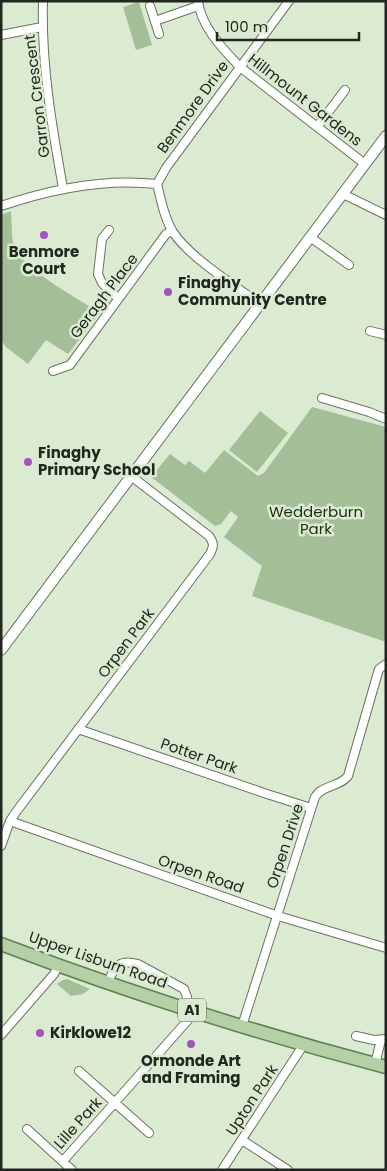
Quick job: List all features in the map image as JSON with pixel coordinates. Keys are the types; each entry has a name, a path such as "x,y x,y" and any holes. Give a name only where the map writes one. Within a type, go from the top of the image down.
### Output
{"main road":[{"name":"Upper Lisburn Road","path":"1,944 108,982 242,1026 380,1066"}],"street":[{"name":"Garron Crescent","path":"43,1 42,27 56,147 63,188"},
{"name":"Benmore Drive","path":"157,184 166,168 289,1"},
{"name":"Hillmount Gardens","path":"155,21 198,4 209,28 222,49 240,67 365,164"},
{"path":"150,6 159,34"},
{"path":"1,35 42,27"},
{"path":"317,127 344,90"},
{"path":"1,650 386,136"},
{"path":"1,206 63,188 146,182 157,184 164,212 172,231 195,256 260,304"},
{"path":"343,194 386,214"},
{"path":"109,230 102,239 98,274 102,283 118,298"},
{"name":"Geragh Place","path":"53,371 70,365 166,234 172,231"},
{"path":"310,237 349,265"},
{"path":"370,330 386,335"},
{"path":"322,398 386,419"},
{"name":"Orpen Park","path":"1,846 10,821 214,547 209,536 131,476"},
{"name":"Orpen Drive","path":"242,1026 317,793 348,776 379,669 386,664"},
{"name":"Potter Park","path":"78,729 312,808"},
{"name":"Orpen Road","path":"10,821 278,916 386,948"},
{"path":"108,982 115,966 130,962 138,964 184,989 188,1008 188,1020 115,1103"},
{"path":"1,1035 54,974 59,964"},
{"path":"356,1036 384,1040 380,1066"},
{"name":"Upton Park","path":"222,1170 304,1044"},
{"name":"Lille Park","path":"79,1071 149,1133"},
{"name":"Lille Park","path":"62,1161 115,1103"},
{"name":"Lille Park","path":"26,1129 72,1170"},
{"path":"242,1140 288,1170"}],"green space":[{"path":"139,2 152,45 136,50 123,7"},
{"path":"11,211 13,242 19,255 39,274 100,313 68,354 46,340 28,364 6,347 1,340 1,215"},
{"name":"Wedderburn Park","path":"312,407 386,427 386,642 252,596 262,566 224,537 238,517 231,511 221,524 215,526 151,477 170,454 185,465 189,461 205,473 224,450 258,476 264,473"},
{"path":"260,411 288,433 257,472 229,450"},
{"path":"67,979 90,989 83,994 71,996 57,984"}],"place":[{"name":"Benmore Court","path":"44,235"},
{"name":"Finaghy Community Centre","path":"168,292"},
{"name":"Finaghy Primary School","path":"28,462"},
{"name":"Kirklowe12","path":"40,1033"},
{"name":"Ormonde Art and Framing","path":"191,1044"}]}
